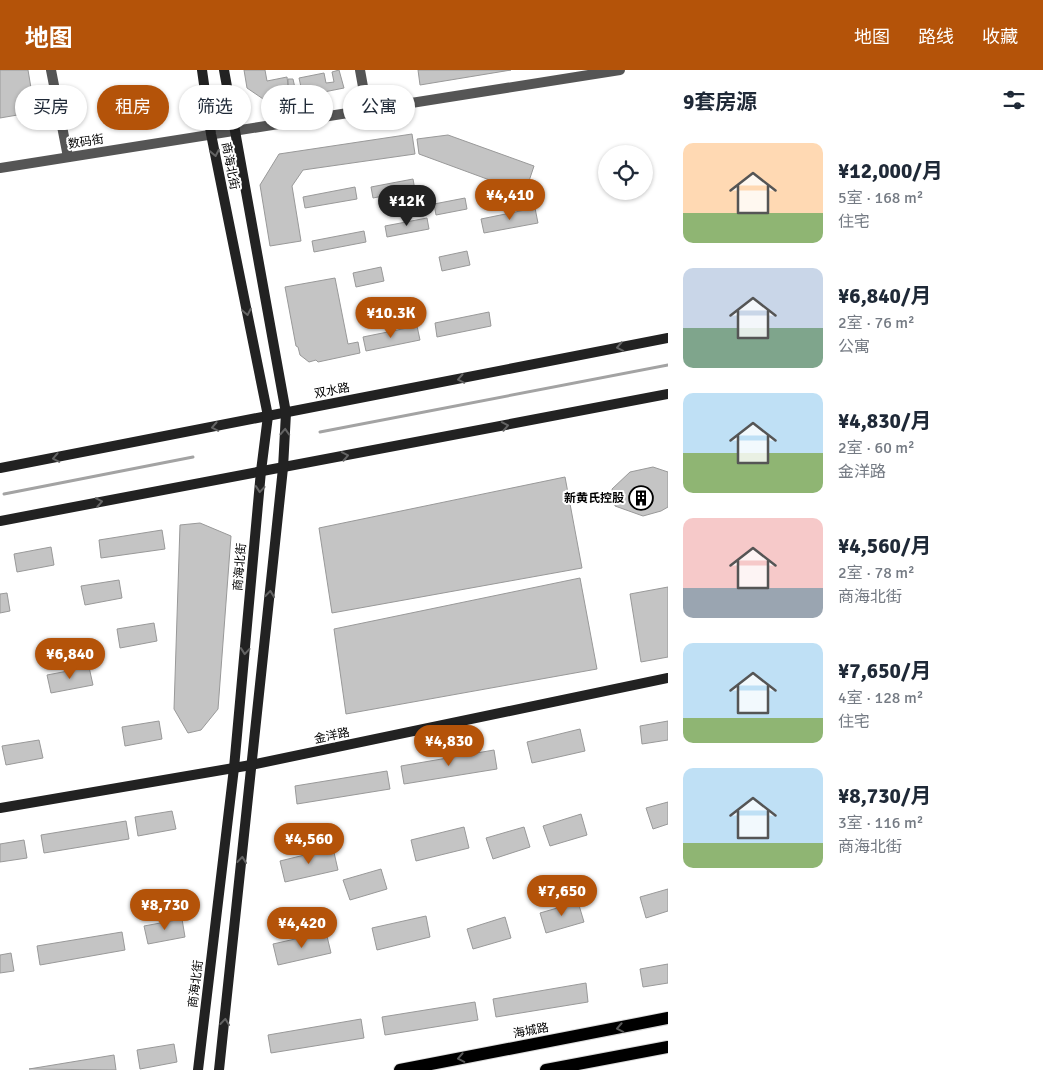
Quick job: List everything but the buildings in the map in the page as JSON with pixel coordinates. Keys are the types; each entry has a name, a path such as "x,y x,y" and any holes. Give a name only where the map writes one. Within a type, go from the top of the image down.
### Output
{"main road":[{"name":"商海北街","path":"198,1070 234,768 261,472 268,416 211,134 202,70"},
{"name":"商海北街","path":"224,70 227,85"},
{"name":"商海北街","path":"220,1070 283,468 286,413 235,130"},
{"name":"双水路","path":"0,468 668,338"},
{"path":"0,522 668,394"},
{"name":"金洋路","path":"0,808 252,766 668,678"},
{"name":"海城路","path":"400,1070 668,1018"},
{"path":"546,1070 668,1047"}],"street":[{"path":"51,70 68,157"},
{"path":"360,70 363,85"},
{"name":"数码街","path":"415,102 620,70"},
{"name":"数码街","path":"251,127 343,113"},
{"name":"数码街","path":"0,168 235,130"}],"waterway":[{"path":"320,432 668,365"},
{"path":"4,494 193,457"}],"place":[{"name":"新黄氏控股","path":"641,498"}]}
